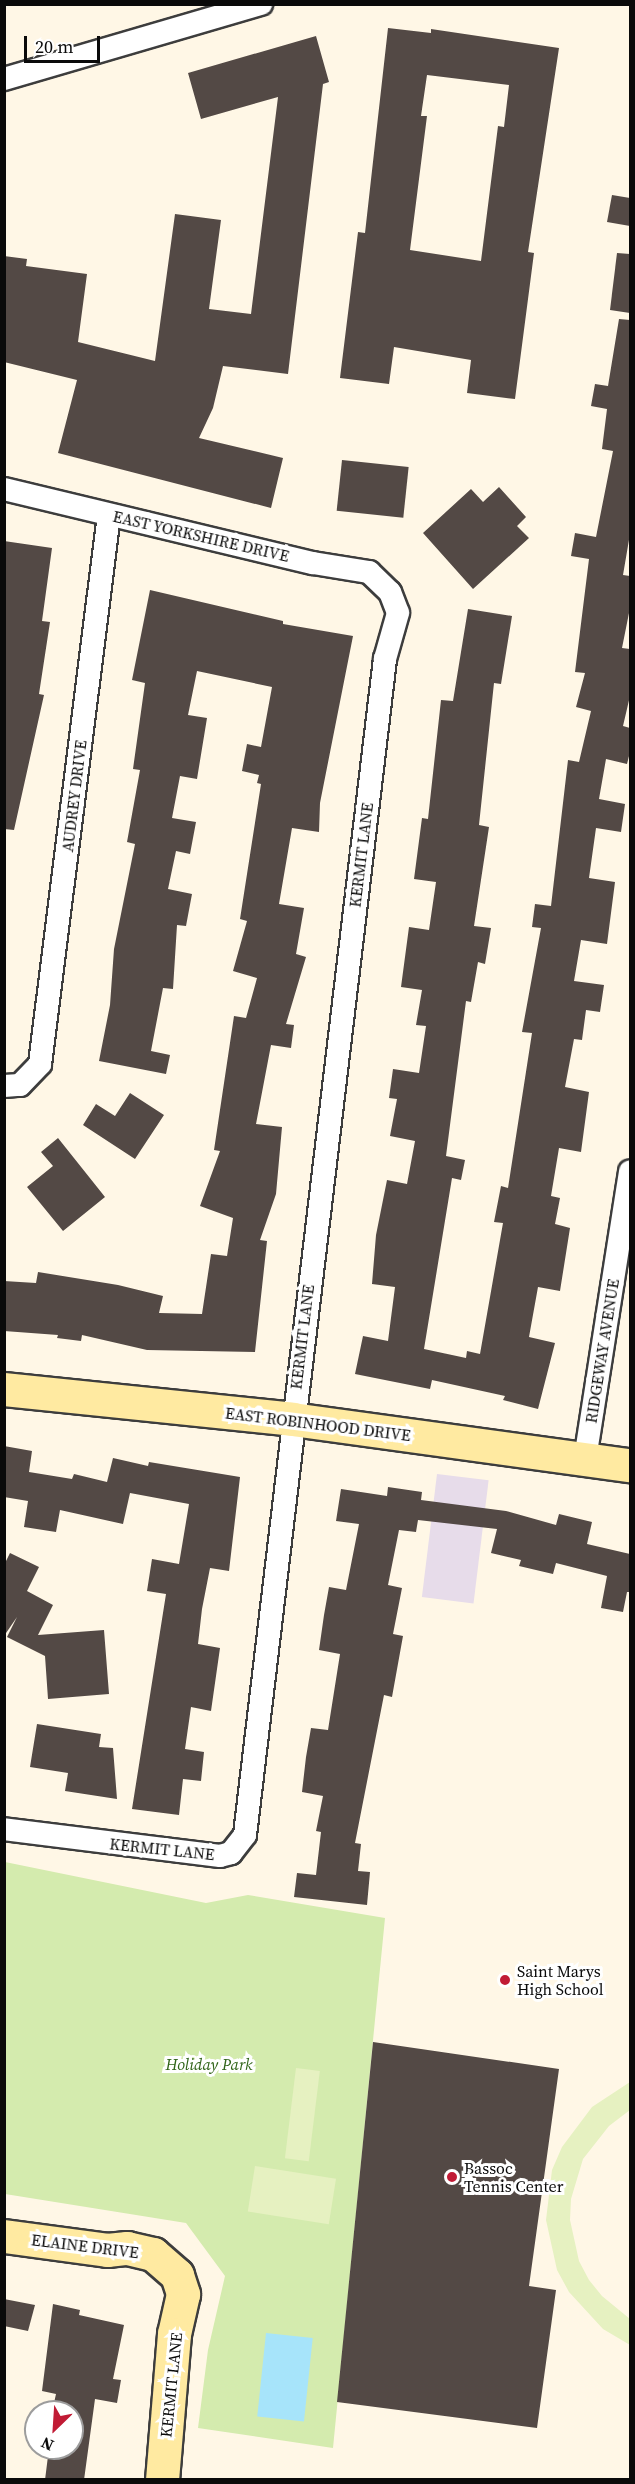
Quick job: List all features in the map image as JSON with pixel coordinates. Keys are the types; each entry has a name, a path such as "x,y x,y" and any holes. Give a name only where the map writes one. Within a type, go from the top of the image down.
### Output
{"street":[{"path":"4,79 261,4"},
{"name":"EAST YORKSHIRE DRIVE","path":"4,489 313,563 369,572 390,592"},
{"name":"AUDREY DRIVE","path":"4,1086 20,1085 33,1076 40,1064 109,515"},
{"name":"KERMIT LANE","path":"4,1829 219,1856 231,1853 245,1835 292,1419 385,659 398,614 390,592"},
{"name":"RIDGEWAY AVENUE","path":"585,1459 630,1172"},
{"name":"EAST ROBINHOOD DRIVE","path":"4,1389 292,1419 630,1465"},
{"name":"ELAINE DRIVE","path":"4,2236 107,2250 127,2248 164,2261"},
{"name":"KERMIT LANE","path":"162,2480 174,2334 183,2294 177,2275 164,2261"}],"shaded area":[{"path":"437,1474 489,1480 474,1603 422,1597"}],"green space":[{"name":"Holiday Park","path":"5,1862 206,1903 248,1895 385,1918 333,2448 198,2428 208,2350 225,2276 186,2223 5,2194"},
{"path":"296,2068 320,2071 309,2161 285,2158"},
{"path":"630,2082 630,2110 609,2126 583,2159 571,2199 570,2220 579,2261 589,2280 602,2296 630,2319 630,2345 603,2329 569,2292 557,2270 546,2220 552,2170 562,2147 592,2107"},
{"path":"255,2166 336,2179 329,2224 248,2211"}],"water":[{"path":"266,2333 313,2338 304,2421 257,2417"}],"building":[{"path":"388,28 431,33 431,29 559,48 528,252 534,253 515,399 467,393 471,360 394,347 389,384 340,378 358,232 365,233","holes":["427,75 509,85 504,127 498,126 481,261 410,250 427,116 421,116"]},
{"path":"316,36 329,82 323,84 288,374 223,366 213,408 199,438 283,458 271,508 58,453 77,380 4,362 4,256 27,259 26,266 87,274 78,342 155,361 175,214 221,220 209,309 251,314 278,97 201,119 188,73"},
{"path":"612,195 630,198 630,226 607,222"},
{"path":"617,253 630,254 630,313 610,310"},
{"path":"619,319 630,320 630,534 623,575 630,576 630,608 622,648 630,649 630,696 623,726 630,728 630,752 627,764 606,759 599,799 625,804 621,832 596,828 589,878 615,882 607,944 581,940 574,981 604,985 600,1012 586,1010 582,1040 574,1039 565,1087 589,1092 581,1152 559,1148 551,1196 560,1198 555,1224 570,1228 560,1291 538,1287 529,1337 555,1343 538,1409 503,1400 505,1396 432,1380 430,1389 355,1374 363,1336 388,1341 395,1287 372,1284 376,1235 387,1180 407,1184 415,1141 390,1136 397,1099 389,1098 393,1069 419,1073 426,1026 416,1025 422,990 401,987 409,927 429,930 436,882 414,879 422,818 428,819 441,700 453,701 468,609 512,616 501,684 494,683 479,825 489,827 474,926 491,928 485,964 478,962 471,1002 466,1001 446,1156 465,1160 461,1180 452,1178 424,1349 466,1358 467,1351 480,1354 503,1223 494,1222 501,1186 508,1188 532,1033 522,1032 541,928 532,927 535,904 551,906 568,760 579,762 591,711 576,707 585,673 575,672 589,559 571,556 575,533 596,537 613,451 602,449 607,409 591,406 595,384 608,386"},
{"path":"342,460 409,467 403,518 337,511"},
{"path":"499,487 526,517 517,526 529,538 473,589 423,533 471,489 483,502"},
{"path":"4,541 52,548 42,621 50,622 39,694 44,695 14,830 4,829"},
{"path":"150,590 283,621 283,624 353,636 320,803 319,832 292,828 279,904 304,908 296,954 306,957 286,1024 294,1025 291,1048 271,1045 256,1124 282,1127 276,1194 260,1240 267,1241 255,1352 147,1350 82,1335 81,1341 57,1338 58,1335 4,1331 4,1281 36,1283 38,1272 118,1285 163,1296 159,1313 202,1314 211,1254 227,1256 233,1218 200,1206 220,1151 214,1150 234,1016 246,1018 257,978 233,971 247,921 240,919 261,784 257,783 259,775 242,771 247,744 261,747 272,687 197,671 188,715 207,718 197,779 180,776 172,818 196,822 190,854 176,851 168,889 192,894 186,926 177,925 173,989 163,988 151,1051 170,1055 166,1074 99,1061 110,1005 114,949 135,844 127,842 140,770 133,769 145,683 132,680"},
{"path":"130,1093 164,1115 135,1159 83,1125 96,1104 115,1116"},
{"path":"58,1138 105,1197 63,1231 27,1187 53,1166 41,1152"},
{"path":"4,1446 32,1451 29,1472 72,1479 74,1474 107,1482 113,1458 148,1466 149,1462 240,1477 229,1571 210,1568 202,1609 198,1644 220,1648 211,1711 191,1707 185,1749 204,1752 201,1781 183,1779 179,1815 132,1809 166,1594 147,1591 152,1559 179,1564 189,1504 130,1493 123,1524 60,1510 56,1532 24,1527 28,1501 4,1497"},
{"path":"388,1487 422,1492 421,1500 506,1511 556,1525 559,1514 592,1522 587,1544 630,1554 630,1592 627,1592 623,1612 601,1608 607,1576 556,1563 553,1574 519,1566 521,1560 491,1553 497,1529 418,1520 416,1532 399,1530 388,1585 402,1588 393,1634 403,1636 392,1697 384,1695 355,1843 361,1844 358,1871 370,1872 367,1905 294,1897 297,1873 316,1875 321,1832 316,1831 323,1796 302,1792 311,1728 328,1730 340,1654 319,1650 324,1615 329,1587 346,1590 359,1524 336,1521 341,1489 387,1496"},
{"path":"10,1553 39,1567 27,1591 53,1605 38,1635 104,1630 109,1694 48,1699 45,1656 7,1637 17,1617 4,1636 4,1565"},
{"path":"37,1724 101,1734 99,1747 113,1748 117,1799 65,1791 68,1773 30,1767"},
{"name":"Bassoc Tennis Center","path":"373,2042 559,2069 529,2286 556,2290 537,2428 337,2402"},
{"path":"4,2299 35,2305 28,2331 4,2326"},
{"path":"53,2304 80,2310 79,2315 124,2325 113,2379 121,2380 117,2403 95,2399 84,2480 45,2480 48,2460 84,2460 84,2400 55,2400 56,2394 42,2391"}],"place":[{"name":"Saint Marys High School","path":"505,1980"},
{"name":"Bassoc Tennis Center","path":"452,2177"}]}
